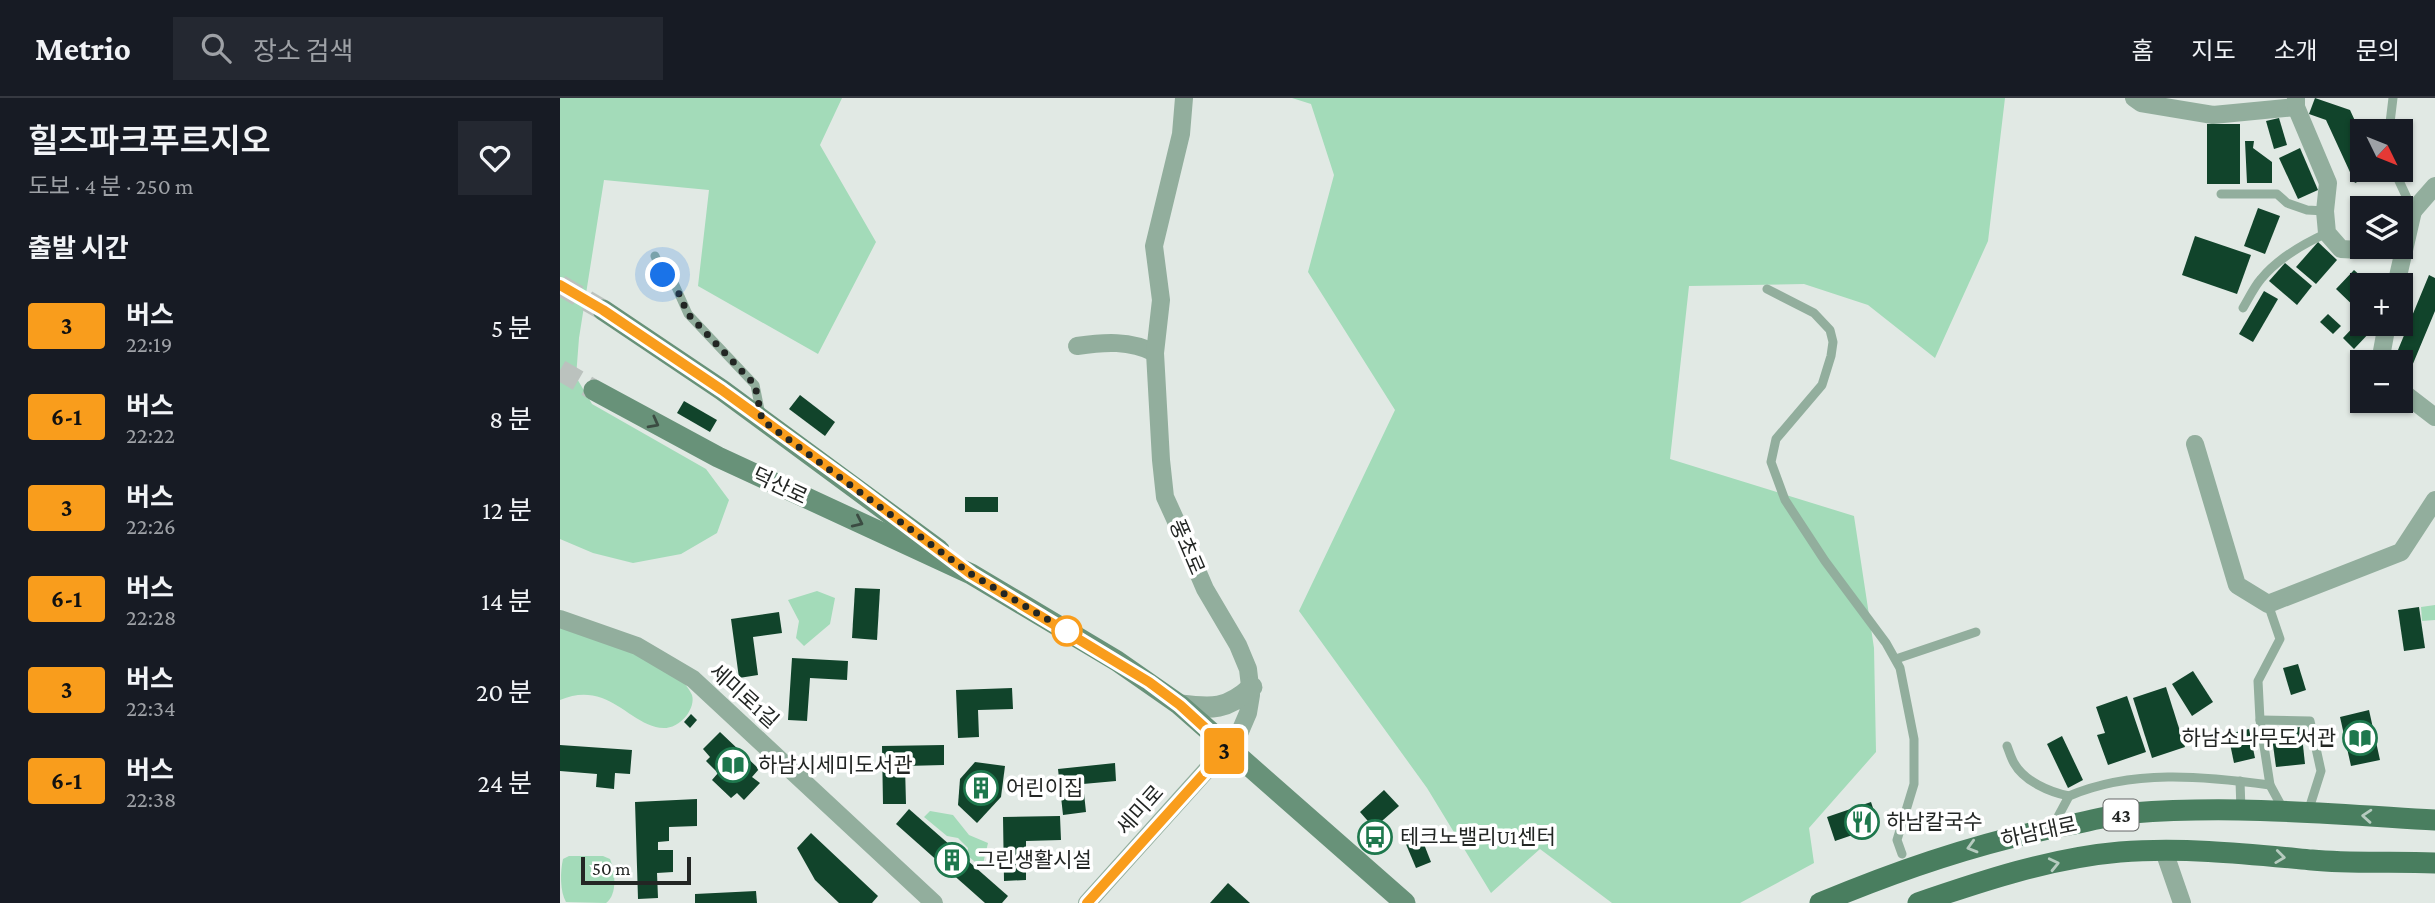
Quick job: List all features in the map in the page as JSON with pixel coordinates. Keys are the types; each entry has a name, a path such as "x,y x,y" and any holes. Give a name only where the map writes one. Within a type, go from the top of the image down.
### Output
{"main road":[{"name":"덕산로","path":"603,310 762,420 971,574 1117,661 1180,705 1227,748"},
{"name":"덕산로","path":"594,390 718,457 971,574"},
{"path":"1227,748 1405,903"},
{"name":"하남대로","path":"1820,903 1904,857 1972,847 2129,813 2241,810 2435,820"},
{"name":"하남대로","path":"1918,903 1982,881 2119,852 2244,852 2315,861 2435,863"}],"street":[{"name":"풍초로","path":"1184,98 1181,134 1154,246 1161,300 1156,353 1161,460 1165,497 1205,589 1245,659 1252,687 1244,724 1227,748"},
{"path":"2133,98 2141,103 2213,115 2296,102 2328,183 2325,211 2327,233 2341,249 2350,249"},
{"path":"2413,210 2435,186"},
{"path":"1076,346 1125,342 1156,353"},
{"path":"2413,400 2435,417"},
{"path":"2195,444 2237,585 2268,604 2401,552 2435,500"},
{"name":"세미로1길","path":"560,619 637,646 693,679 934,903"},
{"path":"1180,705 1218,707 1234,702 1252,687"},
{"name":"세미로","path":"1087,903 1227,748"},
{"path":"2164,851 2182,903"}],"lane":[{"path":"2390,119 2393,98"},
{"path":"2221,194 2277,194 2287,202 2307,210 2325,211"},
{"path":"2243,308 2262,279 2280,261 2304,244 2327,233"},
{"path":"655,256 663,275 675,285 688,314 755,385 762,420"},
{"path":"1767,289 1814,313 1830,330 1833,342 1828,371 1822,385 1776,439 1770,462 1785,500 1825,561 1866,614 1896,659 1906,693 1914,739 1913,793 1897,840 1904,857"},
{"path":"2268,604 2280,639 2258,681 2260,720 2270,785 2284,811"},
{"path":"1896,659 1976,632"},
{"path":"2260,720 2310,721 2321,771 2308,812"},
{"path":"2007,746 2014,764 2025,775 2055,794 2069,796 2106,783 2129,779 2240,781 2270,785"},
{"path":"2240,781 2241,810"},
{"path":"2053,828 2069,796"}],"green space":[{"path":"560,98 842,98 820,145 876,242 818,354 698,286 709,190 604,180 579,338 576,377 592,404 706,469 729,500 717,533 681,554 633,563 593,553 560,539"},
{"path":"1292,98 2005,98 1988,241 1935,358 1868,305 1804,284 1689,286 1670,459 1854,516 1874,648 1876,752 1809,828 1814,863 1740,903 1612,903 1540,849 1491,893 1427,788 1299,611 1395,410 1308,272 1334,175 1311,104"},
{"path":"817,591 835,598 830,624 804,646 796,638 799,621 788,600"},
{"path":"2435,605 2435,620 2422,621 2421,607"},
{"path":"560,626 612,644 671,673 685,684 692,695 692,705 687,715 677,724 666,728 655,727 597,696 571,696 560,700"},
{"path":"930,811 953,815 969,835 988,843 982,868 967,855 968,848 958,838 947,836 924,817"},
{"path":"569,856 603,856 610,859 614,888 606,903 566,902 561,870 563,859"}],"building":[{"path":"2315,98 2350,110 2354,119 2350,119 2350,172 2326,120 2309,114"},
{"path":"2279,118 2287,145 2274,149 2266,121"},
{"path":"2207,124 2240,124 2240,184 2207,184"},
{"path":"2245,141 2254,141 2253,148 2272,162 2272,183 2247,183"},
{"path":"2300,148 2318,190 2298,199 2279,158"},
{"path":"2258,208 2280,216 2265,254 2244,246"},
{"path":"2195,236 2251,255 2237,294 2182,275"},
{"path":"2318,242 2337,260 2316,284 2296,267"},
{"path":"2285,263 2312,286 2297,305 2269,281"},
{"path":"2350,274 2350,302 2336,289"},
{"path":"2429,275 2435,278 2435,311 2413,364 2413,350 2398,350 2404,336 2413,336 2413,314"},
{"path":"2264,291 2278,299 2253,342 2239,334"},
{"path":"2328,314 2341,326 2333,334 2320,322"},
{"path":"2350,331 2350,336 2366,336 2354,349 2343,338"},
{"path":"800,395 835,422 825,436 789,409"},
{"path":"684,401 717,420 710,432 677,413"},
{"path":"965,497 998,497 998,512 965,512"},
{"path":"855,588 880,589 877,640 852,638"},
{"path":"2419,607 2425,648 2404,651 2398,610"},
{"path":"779,612 782,633 753,637 758,675 739,678 731,619"},
{"path":"792,658 848,661 847,680 810,678 807,721 788,720"},
{"path":"2298,664 2306,690 2291,695 2283,668"},
{"path":"2193,671 2213,702 2192,716 2172,684"},
{"path":"2166,687 2185,747 2152,758 2133,698"},
{"path":"1012,688 1013,709 978,710 979,737 958,738 956,690"},
{"path":"2127,696 2146,752 2108,765 2097,735 2105,733 2096,707"},
{"name":"하남소나무도서관","path":"2369,710 2380,760 2351,766 2340,717"},
{"path":"691,714 697,720 690,728 684,722"},
{"path":"2301,727 2305,764 2276,767 2271,730"},
{"path":"2249,729 2255,758 2234,763 2228,734"},
{"name":"하남시세미도서관","path":"720,732 759,769 752,777 760,783 744,800 737,793 731,798 712,780 718,773 706,761 710,757 703,749"},
{"path":"2062,736 2083,780 2068,788 2047,744"},
{"path":"560,745 632,750 630,774 615,773 614,789 596,787 597,774 560,771"},
{"path":"944,745 944,765 905,766 906,804 883,804 882,746"},
{"name":"어린이집","path":"975,762 1005,766 1001,797 977,823 958,805 960,779"},
{"path":"1115,763 1116,781 1083,784 1086,812 1063,815 1058,769"},
{"path":"1384,790 1399,806 1374,828 1360,812"},
{"path":"697,799 697,826 669,827 669,841 658,842 658,850 673,850 673,872 657,873 658,898 638,899 635,802"},
{"path":"1871,802 1879,826 1835,841 1827,817"},
{"name":"그린생활시설","path":"909,809 1008,896 1002,903 985,903 896,824"},
{"path":"1060,816 1061,840 1026,841 1026,880 1004,881 1003,817"},
{"path":"1416,824 1431,862 1416,868 1400,830"},
{"path":"811,833 878,896 872,903 839,903 815,880 797,848"},
{"path":"1228,883 1250,903 1210,903"},
{"path":"756,891 757,903 695,903 695,894"}],"tunnel":[{"path":"560,285 603,310"},
{"path":"560,370 594,390"}],"bus line":[{"name":"3","path":"560,285 603,310 722,390 971,574 1149,682 1180,705 1227,748 1087,903"}],"place":[{"name":"하남소나무도서관","path":"2360,738"},
{"name":"하남시세미도서관","path":"733,765"},
{"name":"어린이집","path":"981,788"},
{"name":"하남칼국수","path":"1862,822"},
{"name":"테크노밸리U1센터","path":"1375,837"},
{"name":"그린생활시설","path":"952,860"}],"route":[{"path":"663,275 675,285 688,314 755,385 762,420 971,574 1067,631"}]}
